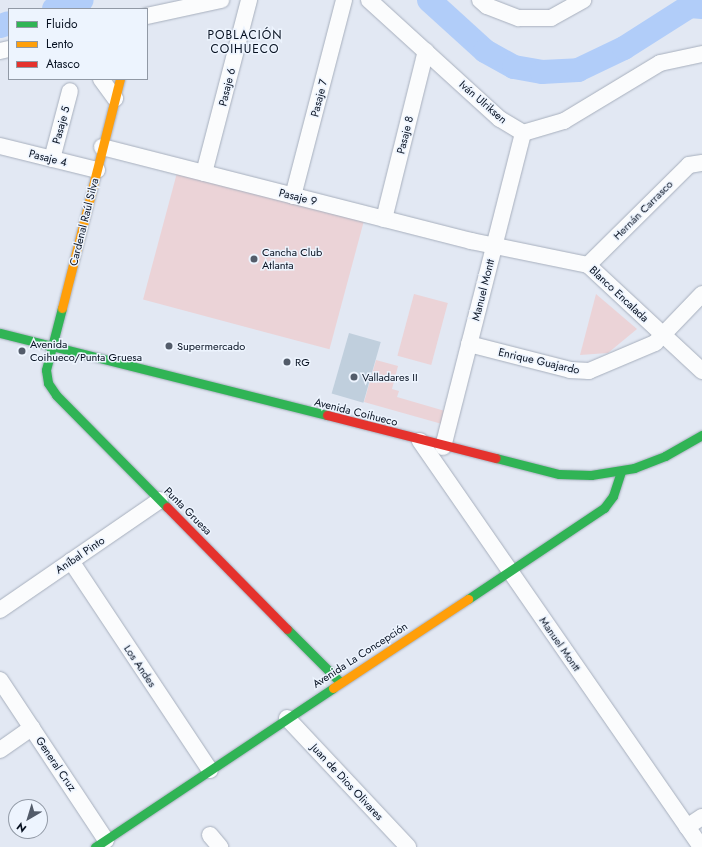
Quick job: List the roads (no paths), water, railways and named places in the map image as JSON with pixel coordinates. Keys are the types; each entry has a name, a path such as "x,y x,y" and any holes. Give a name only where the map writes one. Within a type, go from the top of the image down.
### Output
{"street":[{"path":"148,16 221,0"},
{"name":"Pasaje 6","path":"204,173 249,0"},
{"name":"Pasaje 7","path":"293,196 344,0"},
{"name":"Iván Ulriksen","path":"370,0 500,119 523,133"},
{"path":"480,0 488,6 519,18 552,18 583,0"},
{"name":"Pasaje 8","path":"384,219 426,51"},
{"path":"523,133 564,121 660,63 702,54"},
{"path":"103,80 115,98"},
{"name":"Cardenal Raúl Silva","path":"52,347 120,80"},
{"name":"Pasaje 5","path":"52,159 70,91"},
{"name":"Manuel Montt","path":"443,447 523,133"},
{"name":"Pasaje 4","path":"0,146 96,170"},
{"name":"Pasaje 9","path":"102,147 384,219 495,244"},
{"name":"Hernán Carrasco","path":"588,265 689,164 702,163"},
{"name":"Blanco Encalada","path":"495,244 588,265 702,371"},
{"name":"Enrique Guajardo","path":"469,344 581,372 617,362 647,348 663,336 702,294"},
{"name":"Avenida Coihueco","path":"0,333 443,447 559,474 621,471 650,463 702,435"},
{"name":"Punta Gruesa","path":"52,347 46,370 51,389 340,682"},
{"name":"Manuel Montt","path":"420,441 509,572 701,847"},
{"name":"Avenida La Concepción","path":"104,845 210,770 340,682 604,508 613,496 621,471"},
{"name":"Aníbal Pinto","path":"0,610 160,500"},
{"name":"Los Andes","path":"71,561 210,770"},
{"name":"General Cruz","path":"0,680 32,728 104,845"},
{"name":"Juan de Dios Olivares","path":"287,718 408,847"},
{"path":"0,750 32,728"},
{"path":"687,827 702,817"}],"waterway":[{"path":"57,8 82,0"},
{"path":"429,0 485,51 514,67 542,72 578,70 624,48 690,6 702,7"},
{"path":"0,26 8,23"}],"place":[{"name":"Cancha Club Atlanta","path":"254,259"},
{"name":"Supermercado","path":"169,346"},
{"name":"Avenida Coihueco/Punta Gruesa","path":"22,351"},
{"name":"RG","path":"287,362"},
{"name":"Valladares II","path":"354,377"}],"district":[{"name":"POBLACIÓN COIHUECO","path":"245,43"}]}
